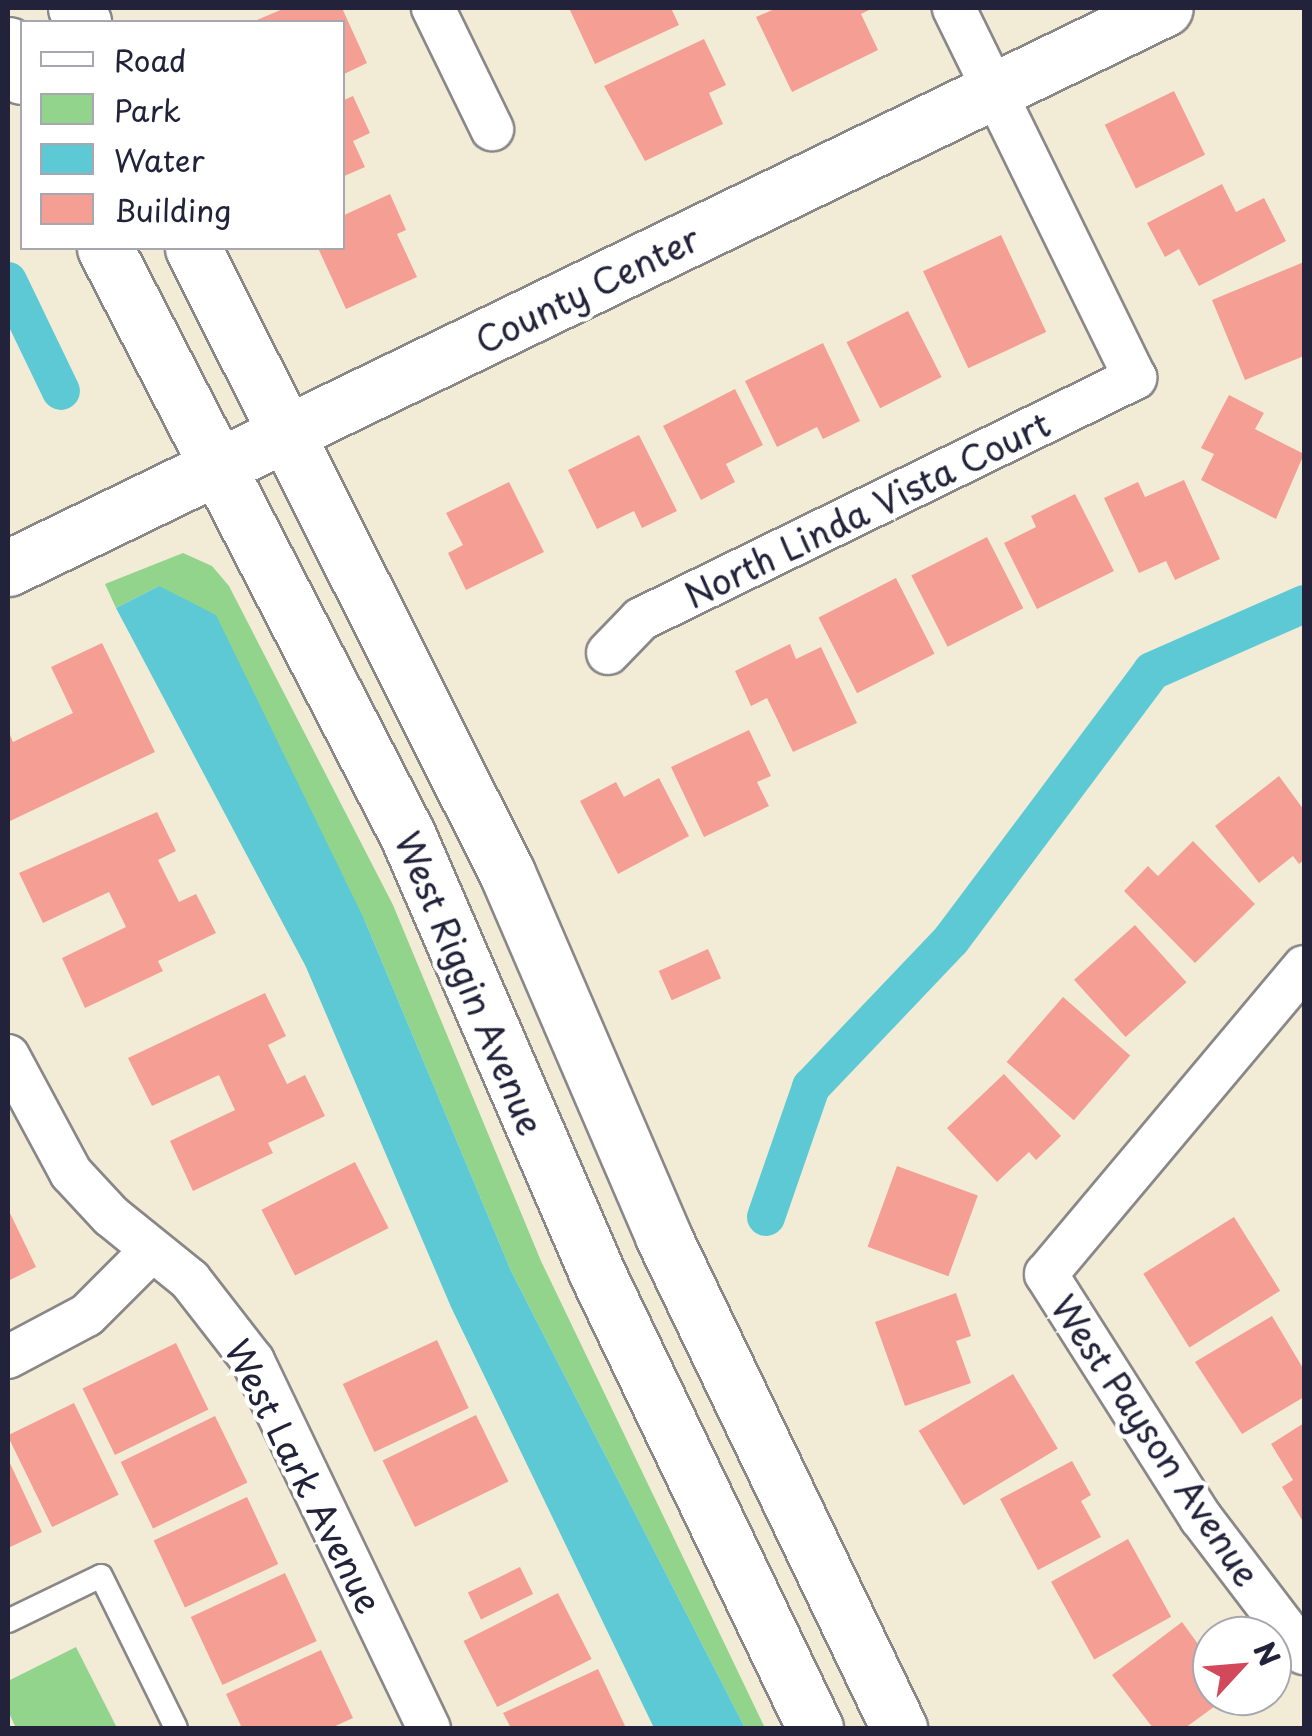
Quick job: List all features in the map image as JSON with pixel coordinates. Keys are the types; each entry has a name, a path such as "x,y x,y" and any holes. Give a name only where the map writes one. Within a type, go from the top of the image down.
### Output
{"main road":[{"name":"County Center","path":"8,568 1165,8"},
{"path":"8,45 20,72"},
{"name":"West Riggin Avenue","path":"106,250 215,469 413,848 590,1259 814,1728"},
{"path":"195,250 508,873 663,1236 899,1728"}],"street":[{"path":"433,8 492,129"},
{"path":"954,8 994,91"},
{"name":"North Linda Vista Court","path":"608,653 641,619 1135,378 994,91"},
{"name":"West Payson Avenue","path":"1304,968 1046,1274 1201,1518 1304,1653"},
{"name":"West Lark Avenue","path":"8,1056 71,1174 151,1251 190,1280 253,1361 429,1728"},
{"path":"8,1357 87,1315 151,1251"}],"lane":[{"path":"8,1620 101,1576 176,1728"}],"green space":[{"path":"183,553 212,566 229,586 393,905 541,1261 765,1728 745,1728 511,1271 365,921 159,586 116,608 105,584"},
{"path":"76,1647 117,1728 16,1728 8,1711 8,1681"}],"water":[{"path":"159,586 216,615 365,921 511,1271 745,1728 654,1728 451,1307 306,967 116,608"}],"building":[{"path":"285,8 342,8 367,63 345,74 345,20 257,20"},
{"path":"569,8 671,8 679,25 595,64"},
{"path":"777,8 873,8 861,14 878,50 792,92 756,17"},
{"path":"704,39 726,85 709,93 723,124 645,161 604,86"},
{"path":"1174,91 1205,155 1136,189 1105,125"},
{"path":"353,96 370,133 353,141 365,167 345,176 345,100"},
{"path":"1222,184 1236,212 1264,198 1286,241 1199,286 1179,249 1165,257 1147,223"},
{"path":"390,194 406,230 397,234 417,277 346,309 319,250 345,250 345,215"},
{"path":"1001,235 1046,332 968,368 923,271"},
{"path":"1304,262 1304,356 1245,380 1212,300"},
{"path":"908,311 942,377 880,408 847,342"},
{"path":"823,343 860,421 823,439 817,427 777,447 745,381"},
{"path":"735,389 763,445 726,464 735,482 701,500 663,426"},
{"path":"1229,395 1264,413 1255,429 1304,454 1276,519 1201,480 1214,454 1201,448"},
{"path":"639,435 677,511 642,528 634,511 597,529 568,470"},
{"path":"1184,480 1220,559 1175,580 1166,561 1139,573 1104,498 1138,482 1145,497"},
{"path":"509,482 544,552 466,590 448,553 463,545 446,513"},
{"path":"1075,494 1114,571 1037,609 1004,543 1036,527 1031,516"},
{"path":"987,537 1023,608 948,647 911,576"},
{"path":"896,578 935,654 857,693 818,617"},
{"path":"102,643 155,752 8,822 8,730 13,742 73,713 51,667"},
{"path":"790,644 796,659 821,647 857,723 793,752 767,698 751,706 735,671"},
{"path":"749,730 771,776 757,782 769,806 704,837 671,767"},
{"path":"1279,776 1304,810 1304,860 1299,864 1293,856 1259,883 1215,826"},
{"path":"659,778 689,836 618,874 580,801 616,782 624,797"},
{"path":"157,812 176,851 158,860 179,902 196,894 216,933 158,961 163,971 85,1008 62,958 126,927 109,892 43,923 19,873"},
{"path":"1193,841 1255,904 1195,963 1124,891 1148,866 1158,876"},
{"path":"1135,925 1187,982 1126,1037 1074,980"},
{"path":"708,949 721,978 672,1000 659,971"},
{"path":"265,993 286,1036 268,1045 287,1084 305,1075 325,1116 268,1143 273,1153 193,1191 170,1141 235,1110 219,1075 152,1106 128,1058"},
{"path":"1063,997 1130,1055 1074,1120 1007,1062"},
{"path":"1004,1074 1061,1136 1036,1160 1029,1152 997,1182 947,1128"},
{"path":"355,1162 389,1228 295,1276 261,1210"},
{"path":"897,1166 978,1195 948,1276 868,1247"},
{"path":"8,1209 36,1267 8,1281"},
{"path":"1234,1217 1280,1291 1189,1347 1143,1274"},
{"path":"956,1293 971,1336 956,1341 971,1383 905,1406 875,1322"},
{"path":"1272,1316 1304,1370 1304,1397 1242,1434 1195,1362"},
{"path":"437,1340 469,1408 374,1452 343,1384"},
{"path":"176,1343 208,1410 115,1455 83,1389"},
{"path":"1013,1374 1058,1449 964,1505 919,1431"},
{"path":"74,1403 119,1495 52,1527 8,1435"},
{"path":"476,1415 508,1482 415,1527 383,1461"},
{"path":"215,1416 247,1483 153,1529 121,1462"},
{"path":"1304,1423 1302,1520 1282,1487 1293,1480 1271,1444"},
{"path":"8,1459 42,1532 8,1548"},
{"path":"1072,1461 1091,1495 1081,1501 1101,1537 1038,1570 1000,1499"},
{"path":"247,1497 278,1564 185,1608 154,1541"},
{"path":"1128,1539 1171,1617 1094,1660 1051,1582"},
{"path":"520,1567 533,1594 481,1619 468,1592"},
{"path":"285,1573 317,1641 222,1685 191,1617"},
{"path":"558,1593 592,1659 497,1707 464,1641"},
{"path":"1182,1622 1192,1636 1192,1716 1201,1716 1185,1728 1153,1728 1112,1675"},
{"path":"321,1650 353,1718 331,1728 242,1728 226,1694"},
{"path":"598,1669 626,1728 511,1728 503,1713"}],"waterway":[{"path":"8,281 61,391"},
{"path":"766,1217 811,1087 951,940 1152,671 1304,604"}]}
